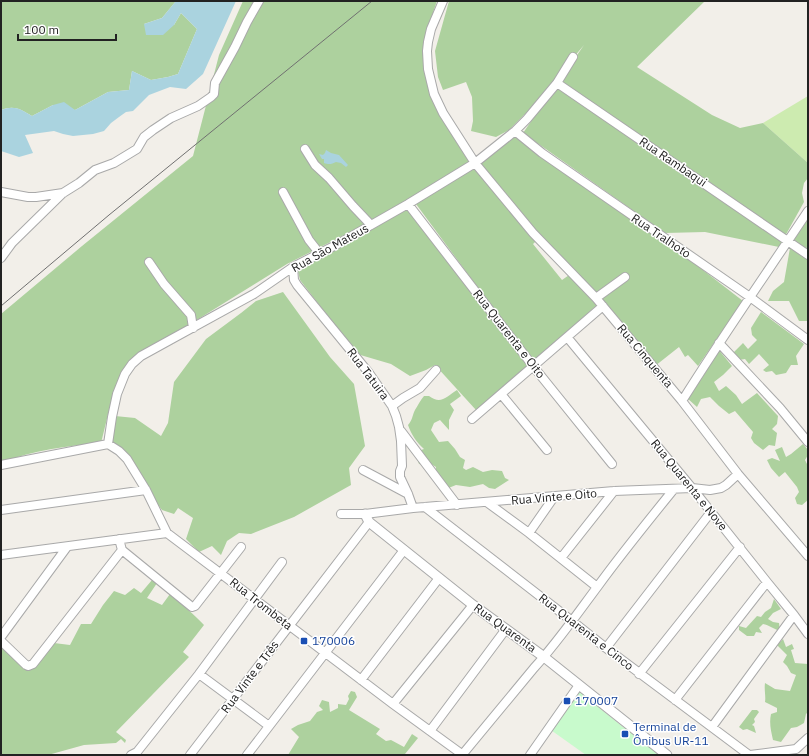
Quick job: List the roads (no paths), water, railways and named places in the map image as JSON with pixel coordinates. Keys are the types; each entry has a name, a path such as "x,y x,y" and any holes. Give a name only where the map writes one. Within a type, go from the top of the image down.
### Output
{"street":[{"path":"1,258 12,243 63,193 95,170 114,163 137,149 144,137 171,118 198,106 211,98 214,94 215,83 259,1"},
{"name":"Rua Cinquenta","path":"443,1 431,29 428,42 428,69 434,94 443,113 475,163 533,233 603,306 682,401 738,474 808,556"},
{"name":"Rua São Mateus","path":"108,444 117,394 125,374 132,364 141,356 254,294 293,267 320,254 408,204 475,163 515,132 557,83 573,57"},
{"name":"Rua Rambaqui","path":"557,83 808,255"},
{"name":"Rua Tralhoto","path":"515,132 548,157 808,340"},
{"path":"305,149 315,165 330,178 371,225"},
{"path":"1,192 28,197 63,193"},
{"path":"283,192 306,234 320,254"},
{"name":"Rua Quarenta e Oito","path":"408,204 533,366 612,464"},
{"path":"682,401 719,342 808,211"},
{"path":"149,262 164,284 191,315 193,328"},
{"name":"Rua Tatuira","path":"293,267 294,280 297,285 369,373 392,406 400,430 402,466 400,474 413,508"},
{"path":"596,298 625,277"},
{"path":"472,419 603,306"},
{"name":"Rua Quarenta e Nove","path":"567,337 740,547 808,634"},
{"path":"719,342 780,408 808,442"},
{"path":"392,406 420,388 436,370"},
{"path":"501,394 547,450"},
{"path":"400,430 457,505"},
{"path":"1,465 108,444"},
{"name":"Rua Trombeta","path":"108,444 119,451 127,459 146,490 166,533 462,755"},
{"path":"363,470 408,494"},
{"name":"Rua Vinte e Oito","path":"367,518 413,508 488,503 614,491 692,488 710,490 721,488 738,474"},
{"path":"462,755 544,657 623,552 674,489"},
{"path":"1,510 146,490"},
{"path":"561,558 614,491"},
{"path":"529,533 554,497"},
{"path":"488,503 529,533 597,587"},
{"name":"Rua Quarenta e Cinco","path":"425,508 639,674 750,755"},
{"path":"606,648 711,512"},
{"path":"341,514 367,518"},
{"name":"Rua Quarenta","path":"367,518 404,550 473,605 544,657 666,755"},
{"name":"Rua Vinte e Três","path":"190,755 289,625 367,518"},
{"path":"1,555 166,533"},
{"path":"120,539 122,550 192,607 195,606 241,548"},
{"path":"67,546 2,635 28,666 33,664 122,550"},
{"path":"639,674 740,547"},
{"path":"247,755 404,550"},
{"path":"136,754 199,674 282,562"},
{"path":"361,680 439,578"},
{"path":"675,700 767,582"},
{"path":"394,704 473,605"},
{"path":"712,727 794,615"},
{"path":"430,731 506,629"},
{"path":"199,674 269,726"},
{"path":"530,755 578,685"},
{"path":"750,755 797,752 808,738"}],"water":[{"path":"176,1 236,1 203,74 186,89 170,87 149,95 133,111 126,112 111,123 104,131 93,134 73,136 54,131 25,135 33,153 19,157 1,151 1,110 17,108 32,116 53,105 64,102 75,110 108,92 129,90 132,71 151,80 178,74 197,29 181,13 174,25 163,35 146,35 144,24 162,18"},
{"path":"326,150 339,155 348,165 346,167 341,163 336,162 330,164 324,163 324,159 322,159 319,154 323,155"}],"tram line":[{"path":"1,306 109,215 372,1"}],"place":[{"name":"170006","path":"304,641"},
{"name":"170007","path":"567,701"},
{"name":"Terminal de Ônibus UR-11","path":"625,734"}]}
